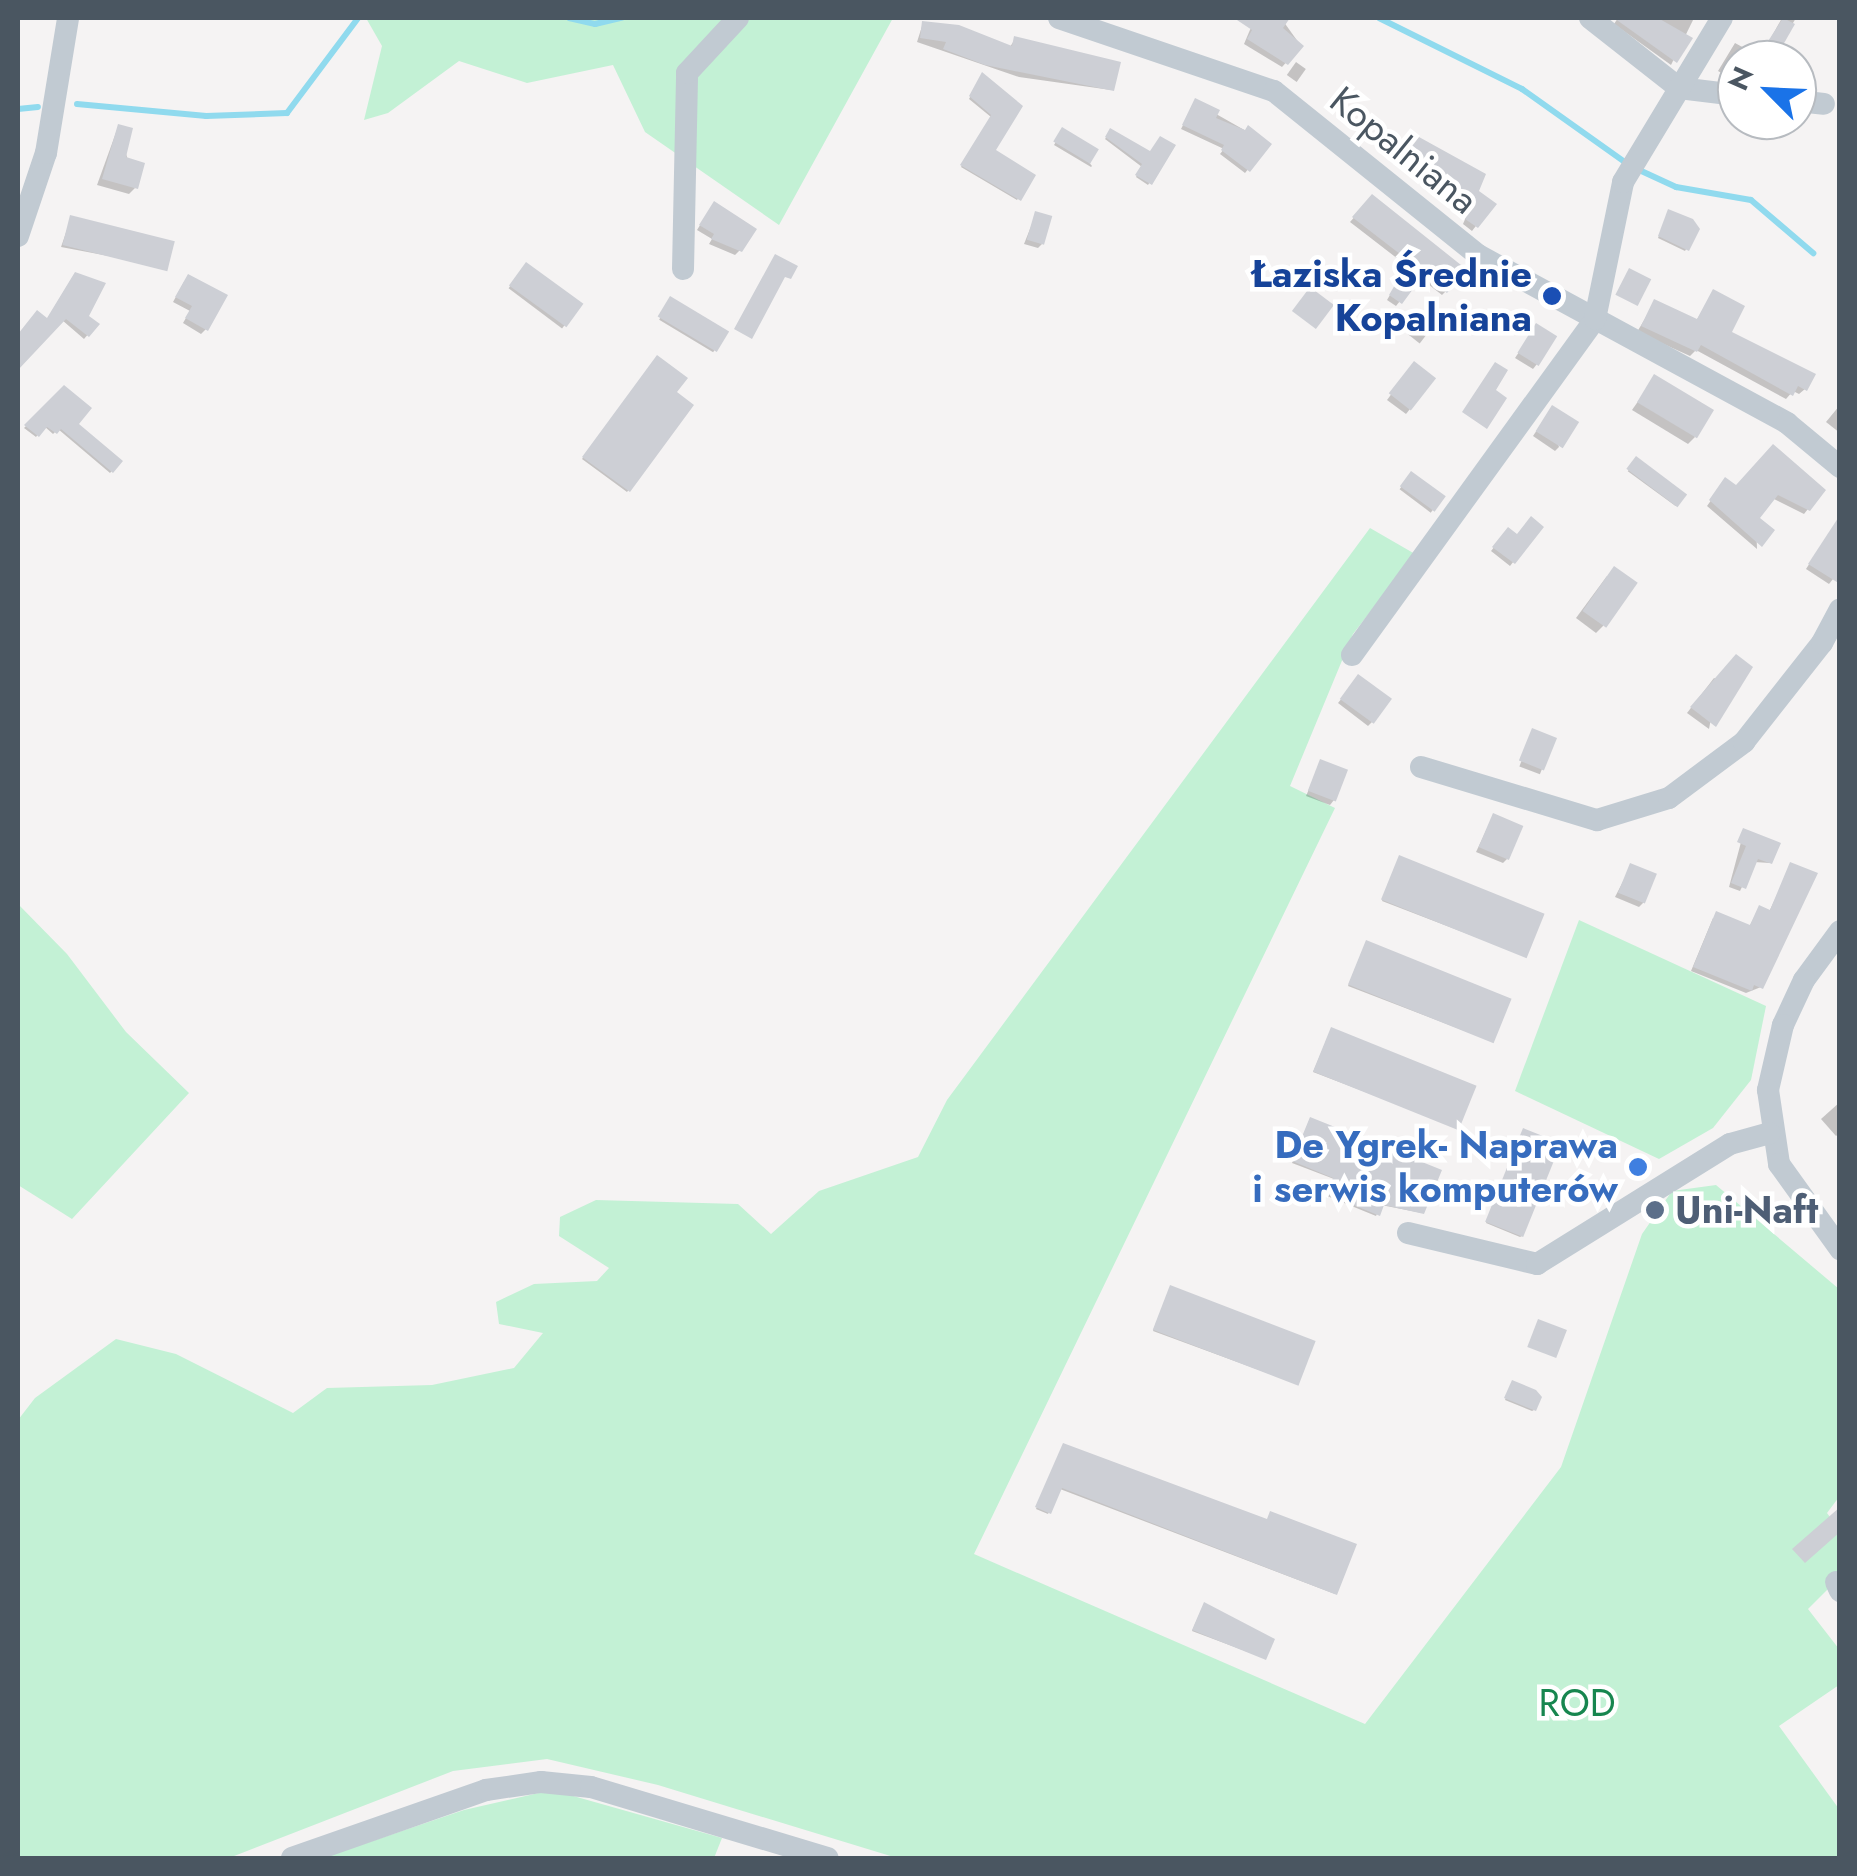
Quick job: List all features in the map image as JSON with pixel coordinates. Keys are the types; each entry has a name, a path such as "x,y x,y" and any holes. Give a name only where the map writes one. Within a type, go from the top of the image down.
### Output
{"street":[{"path":"18,236 58,98 68,18"},
{"path":"684,269 687,72 738,18"},
{"name":"Kopalniana","path":"1059,18 1123,27 1274,91 1478,255 1787,423 1840,467"},
{"path":"1590,18 1679,88 1717,92"},
{"path":"1352,655 1595,319 1622,182 1722,18"},
{"path":"1817,103 1824,104"},
{"path":"1421,767 1596,820 1669,798 1744,742 1822,643 1840,609"},
{"path":"1840,931 1804,980 1783,1025 1768,1090 1770,1133 1779,1164 1840,1249"},
{"path":"1408,1233 1537,1264 1730,1144 1770,1133"},
{"path":"292,1858 486,1790 541,1782 591,1787 828,1858"}],"green space":[{"path":"366,18 893,18 779,225 645,132 613,65 527,83 459,61 388,113 364,120 382,46"},
{"name":"ROD","path":"1370,528 1415,554 1353,634 1290,786 1335,808 974,1554 1365,1724 1561,1467 1642,1234 1672,1191 1716,1185 1839,1289 1839,1497 1827,1513 1839,1529 1839,1578 1808,1609 1839,1649 1839,1685 1779,1726 1839,1809 1839,1858 897,1858 658,1785 547,1759 453,1771 229,1858 18,1858 18,1420 35,1398 116,1339 176,1354 293,1413 327,1388 432,1385 514,1368 543,1333 499,1324 496,1302 534,1284 597,1281 609,1268 559,1236 560,1217 596,1200 738,1204 771,1234 819,1191 918,1157 947,1100"},
{"path":"18,904 67,954 126,1032 189,1093 72,1219 18,1185"},
{"path":"1579,920 1766,1006 1751,1080 1713,1128 1659,1159 1515,1091"},
{"path":"552,1790 722,1838 714,1858 322,1858 464,1810"}],"building":[{"path":"1234,18 1290,18 1283,28 1304,46 1288,65 1247,39 1252,30"},
{"path":"1614,18 1658,18 1693,38 1677,63"},
{"path":"1783,18 1795,24 1786,40 1769,40"},
{"path":"922,21 959,25 1012,46 1014,36 1121,62 1114,91 985,65 943,49 946,42 920,38"},
{"path":"982,72 1023,106 996,150 1036,175 1021,201 960,165 991,115 969,96"},
{"path":"1195,98 1220,110 1216,118 1245,130 1248,125 1272,144 1250,172 1221,150 1224,145 1182,125"},
{"path":"118,124 133,128 126,157 145,163 138,189 102,179"},
{"path":"1062,127 1099,149 1090,164 1053,142"},
{"path":"1110,128 1150,151 1160,136 1176,145 1152,185 1135,175 1142,164 1105,137"},
{"path":"1419,137 1486,174 1479,191 1497,204 1478,228 1465,219 1468,213 1400,162"},
{"path":"1372,194 1466,269 1447,293 1424,274 1402,304 1389,295 1409,261 1352,217"},
{"path":"714,201 757,229 742,252 711,239 714,234 699,225"},
{"path":"1668,209 1693,219 1700,229 1689,251 1658,236"},
{"path":"1035,211 1052,216 1044,245 1027,240"},
{"path":"70,215 175,241 167,271 63,245"},
{"path":"775,254 798,266 791,279 785,277 752,339 734,329"},
{"path":"526,262 583,304 566,327 509,285"},
{"path":"1629,268 1651,279 1638,306 1615,295"},
{"path":"75,272 106,283 89,316 100,324 89,337 66,319 18,370 18,334 37,310 47,318"},
{"path":"188,274 228,295 208,331 185,318 192,306 175,297"},
{"path":"1310,287 1334,305 1316,329 1292,311"},
{"path":"1713,289 1745,306 1732,332 1816,374 1807,391 1798,386 1793,396 1701,345 1697,352 1641,326 1654,299 1697,319"},
{"path":"670,296 729,332 717,352 658,317"},
{"path":"1536,323 1557,336 1539,366 1517,353"},
{"path":"657,355 688,378 677,392 694,405 630,492 582,457"},
{"path":"1414,361 1436,378 1411,411 1389,393"},
{"path":"1495,362 1508,370 1496,390 1507,398 1487,429 1462,412"},
{"path":"1654,374 1714,410 1697,438 1637,402"},
{"path":"64,385 92,408 79,424 123,461 113,473 61,429 57,434 47,427 39,437 24,425"},
{"path":"1552,405 1579,422 1563,448 1536,431"},
{"path":"1773,444 1826,490 1810,511 1778,495 1760,518 1775,530 1762,547 1709,500 1725,477 1736,485"},
{"path":"1636,456 1687,495 1677,507 1626,469"},
{"path":"1411,471 1446,496 1435,512 1400,486"},
{"path":"1840,515 1840,584 1808,564"},
{"path":"1531,516 1544,527 1515,564 1492,547 1508,527 1517,534"},
{"path":"1614,566 1638,583 1606,628 1582,611"},
{"path":"1736,654 1753,667 1716,727 1690,707"},
{"path":"1358,674 1392,699 1374,724 1340,699"},
{"path":"1532,728 1557,738 1544,771 1519,760"},
{"path":"1320,759 1348,770 1336,801 1308,791"},
{"path":"1493,813 1523,826 1509,860 1479,847"},
{"path":"1743,828 1781,843 1772,864 1758,859 1746,889 1731,883 1746,846 1737,842"},
{"path":"1399,855 1545,914 1527,958 1381,900"},
{"path":"1790,862 1818,873 1763,989 1754,985 1752,991 1693,967 1716,911 1750,925 1759,905 1770,910"},
{"path":"1630,863 1657,874 1645,904 1618,893"},
{"path":"1366,940 1512,999 1494,1043 1348,985"},
{"path":"1331,1027 1477,1086 1459,1130 1313,1072"},
{"path":"1310,1117 1442,1170 1424,1214 1384,1205 1380,1216 1327,1194 1333,1178 1292,1161"},
{"path":"1523,1128 1561,1143 1523,1237 1485,1222"},
{"path":"1170,1285 1316,1341 1298,1386 1153,1330"},
{"path":"1538,1319 1567,1330 1556,1358 1527,1347"},
{"path":"1512,1380 1536,1390 1542,1397 1536,1411 1504,1398"},
{"path":"1063,1443 1267,1519 1270,1511 1357,1544 1337,1595 1062,1488 1051,1514 1035,1507"},
{"path":"1840,1507 1840,1532 1805,1563 1792,1549"},
{"path":"1204,1602 1275,1639 1266,1660 1192,1630"}],"waterway":[{"path":"77,104 206,116 287,113 358,18"},
{"path":"569,18 595,24 622,18"},
{"path":"1379,18 1522,89 1626,163"},
{"path":"18,109 38,107"},
{"path":"1637,169 1676,187 1751,200 1813,253"}],"place":[{"name":"Łaziska Średnie Kopalniana","path":"1552,296"},
{"name":"De Ygrek- Naprawa i serwis komputerów","path":"1638,1167"},
{"name":"Uni-Naft","path":"1655,1210"}]}
